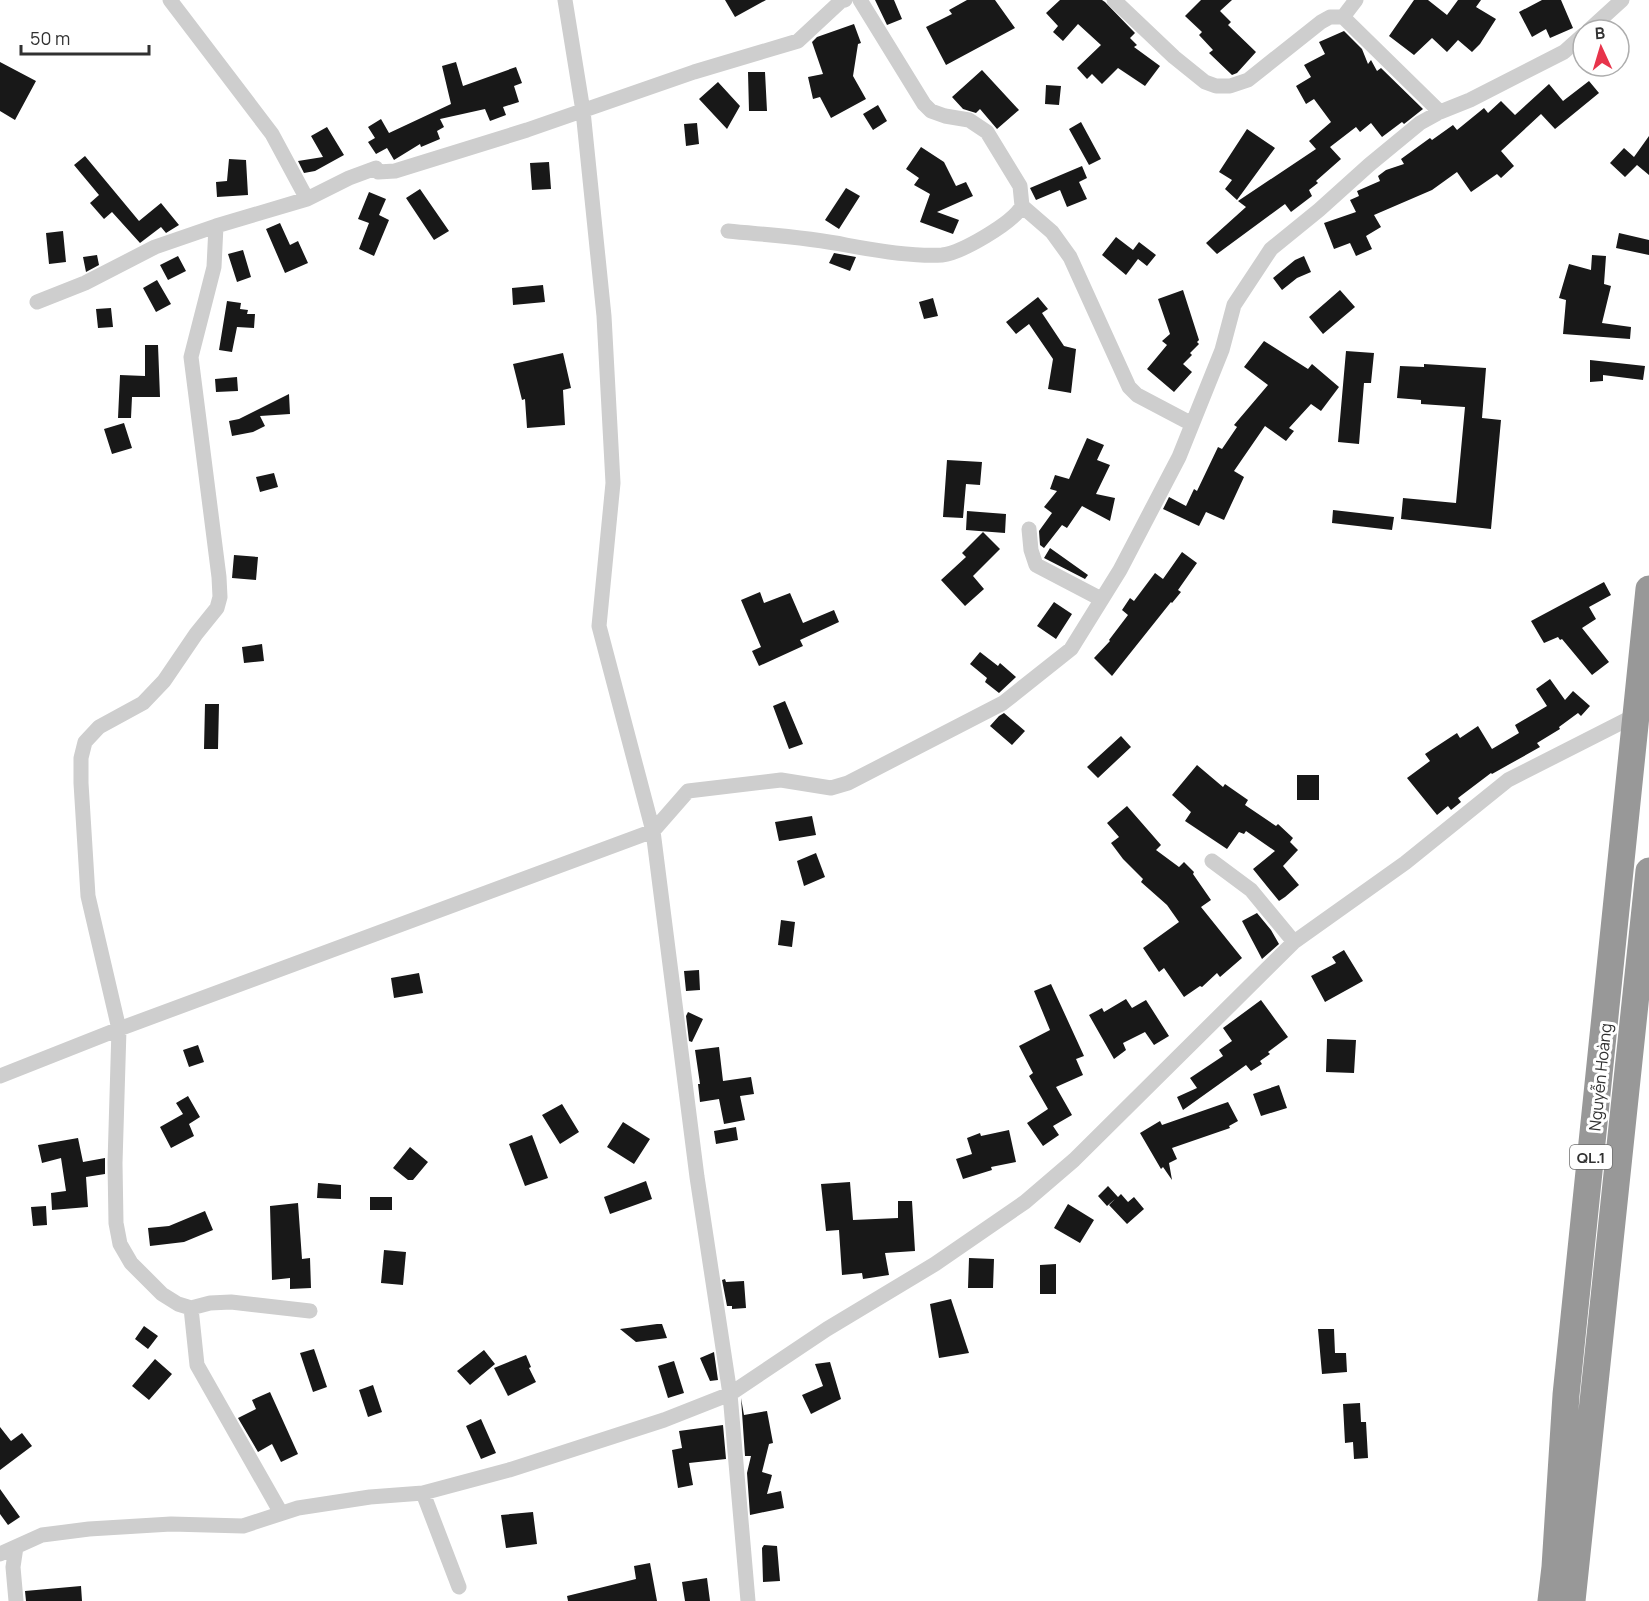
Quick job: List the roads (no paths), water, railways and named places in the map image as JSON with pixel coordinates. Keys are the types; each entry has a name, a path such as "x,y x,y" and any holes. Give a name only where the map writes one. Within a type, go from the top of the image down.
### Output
{"highway":[{"name":"Nguyễn Hoàng","path":"1551,1601 1566,1395 1638,714 1649,589"},
{"name":"Nguyễn Hoàng","path":"1572,1601 1644,964 1649,871"}],"street":[{"path":"170,0 272,134 307,199"},
{"path":"565,0 583,111 603,316 613,483 599,626 653,831 697,1177 730,1394 748,1601"},
{"path":"37,302 84,283 155,247 307,199 349,178 376,168 378,172 395,171 583,111 694,72 798,41 842,0"},
{"path":"860,0 924,104 938,114 969,120 987,132 1020,186 1022,206 1052,232 1070,257 1129,387 1137,395 1192,424"},
{"path":"1114,0 1174,57 1205,82 1216,86 1230,86 1248,80 1321,22 1330,17 1342,17 1440,112"},
{"path":"1342,17 1356,0"},
{"path":"1602,18 1622,0"},
{"path":"0,1076 119,1029 425,918 653,831 688,791 781,780 831,788 848,783 1004,703 1071,649 1120,570 1179,457 1222,350 1234,305 1271,249 1420,123 1529,71 1571,46"},
{"path":"728,231 865,249 939,255 964,247 1010,221 1022,206"},
{"path":"216,226 214,267 191,357 220,597 217,608 153,694 99,727 85,742 81,758 88,896 119,1029 114,1208 120,1244 130,1263 162,1294 178,1304 191,1308 219,1302 310,1311"},
{"path":"1029,529 1031,550 1036,565 1101,599"},
{"path":"0,1554 42,1535 89,1529 171,1524 243,1526 298,1508 349,1500 423,1493 509,1470 664,1420 730,1394 827,1329 935,1264 1025,1202 1082,1152 1294,942 1405,863 1508,780 1638,714"},
{"path":"1212,861 1251,890 1294,942"},
{"path":"191,1308 197,1365 282,1513"},
{"path":"423,1493 459,1587"},
{"path":"16,1547 13,1567 16,1601"}]}
